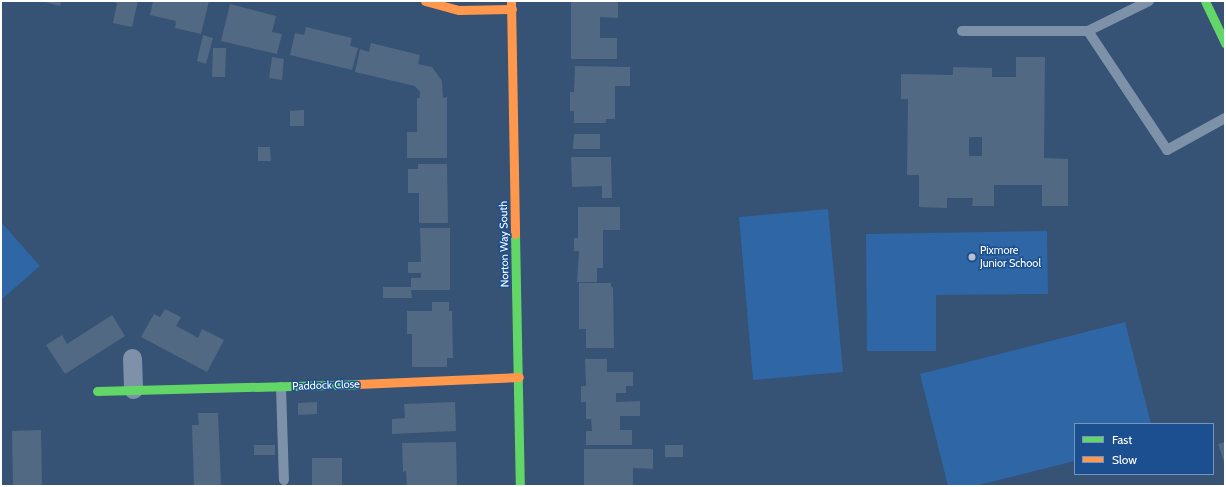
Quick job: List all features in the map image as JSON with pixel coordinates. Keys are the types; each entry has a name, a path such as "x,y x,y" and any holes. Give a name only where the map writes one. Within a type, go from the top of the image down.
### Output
{"street":[{"path":"425,1 459,10 512,5"},
{"path":"1205,1 1225,43"},
{"name":"Norton Way South","path":"512,5 520,486"},
{"path":"132,358 133,389"},
{"name":"Paddock Close","path":"98,391 133,389 281,387 519,377"}],"lane":[{"path":"962,31 1088,31 1149,1"},
{"path":"1088,31 1167,150 1225,118"},
{"path":"281,387 284,480"}],"shaded area":[{"path":"828,209 843,372 753,380 739,217"},
{"path":"1,222 40,266 1,300"},
{"path":"1047,231 1048,294 936,295 936,351 867,351 866,234"},
{"path":"1125,322 1151,423 1074,423 1074,461 975,486 948,486 920,374"}],"building":[{"path":"41,1 61,1 60,6"},
{"path":"110,1 138,1 132,27 113,23 117,3"},
{"path":"153,1 209,1 201,34 175,28 176,21 150,15"},
{"path":"571,1 618,1 618,18 600,17 600,38 617,38 617,59 571,59"},
{"path":"230,4 276,16 272,32 282,34 277,54 221,41"},
{"path":"306,27 352,38 350,46 358,48 352,70 290,55 295,33 304,35"},
{"path":"203,35 213,38 206,64 197,61"},
{"path":"371,43 420,55 418,64 432,67 442,81 443,98 447,97 447,158 407,158 407,132 417,132 417,98 420,98 420,92 415,86 355,72 360,49 369,52"},
{"path":"213,48 226,48 225,77 212,77"},
{"path":"272,57 284,59 282,80 269,78"},
{"path":"1016,57 1045,57 1044,158 1068,159 1068,206 1042,206 1042,185 994,185 994,206 972,206 973,198 947,198 947,208 919,207 919,175 907,175 908,99 901,99 901,74 953,75 953,67 992,68 992,77 1016,77","holes":["969,137 982,137 982,156 969,156"]},
{"path":"575,66 630,67 630,86 615,86 615,119 606,119 606,123 574,123 574,111 570,111 570,92 574,92"},
{"path":"304,110 304,126 290,126 290,111"},
{"path":"574,134 600,134 600,149 573,149"},
{"path":"258,147 270,147 271,161 258,161"},
{"path":"571,157 611,157 612,198 602,198 602,186 572,187"},
{"path":"418,164 447,164 448,223 419,223 419,193 408,193 408,169 418,169"},
{"path":"578,207 620,207 620,230 603,230 603,268 597,268 597,282 577,282 579,251 574,251 574,238 578,238"},
{"path":"420,228 450,228 450,290 411,290 412,298 383,298 383,287 411,287 411,278 421,278 421,273 408,273 408,262 421,262"},
{"path":"579,283 611,283 611,287 613,287 614,348 586,348 586,329 579,329"},
{"path":"432,302 449,302 449,311 452,311 453,358 447,358 447,367 412,367 412,334 407,334 407,311 432,311"},
{"path":"165,309 181,317 176,326 198,338 202,329 224,340 207,372 141,337 154,314 160,317"},
{"path":"112,315 125,336 65,374 46,345 62,335 67,344"},
{"path":"585,359 607,359 607,372 633,372 633,386 626,386 626,393 616,393 616,402 640,401 640,416 620,416 620,430 632,430 632,445 586,445 586,431 592,431 591,419 586,419 586,402 581,402 581,386 586,386"},
{"path":"317,402 317,414 298,415 298,403"},
{"path":"455,402 456,431 392,434 392,419 405,418 404,404"},
{"path":"198,413 218,413 221,486 194,486 192,425 199,425"},
{"path":"41,430 42,486 13,486 12,431"},
{"path":"456,442 457,486 407,486 406,471 403,472 402,443"},
{"path":"1225,442 1225,465 1218,444"},
{"path":"254,445 275,445 275,455 254,455"},
{"path":"665,445 683,445 683,457 665,457"},
{"path":"584,449 653,449 653,469 633,468 633,486 584,486"},
{"path":"312,458 342,458 342,486 312,486"}],"traffic: fast":[{"path":"1205,1 1225,43"},
{"path":"515,234 520,486"},
{"path":"97,391 358,384"}],"traffic: slow":[{"path":"425,1 459,10 512,9"},
{"path":"511,1 515,234"},
{"path":"358,384 519,377"}],"place":[{"name":"Pixmore Junior School","path":"972,257"}]}
